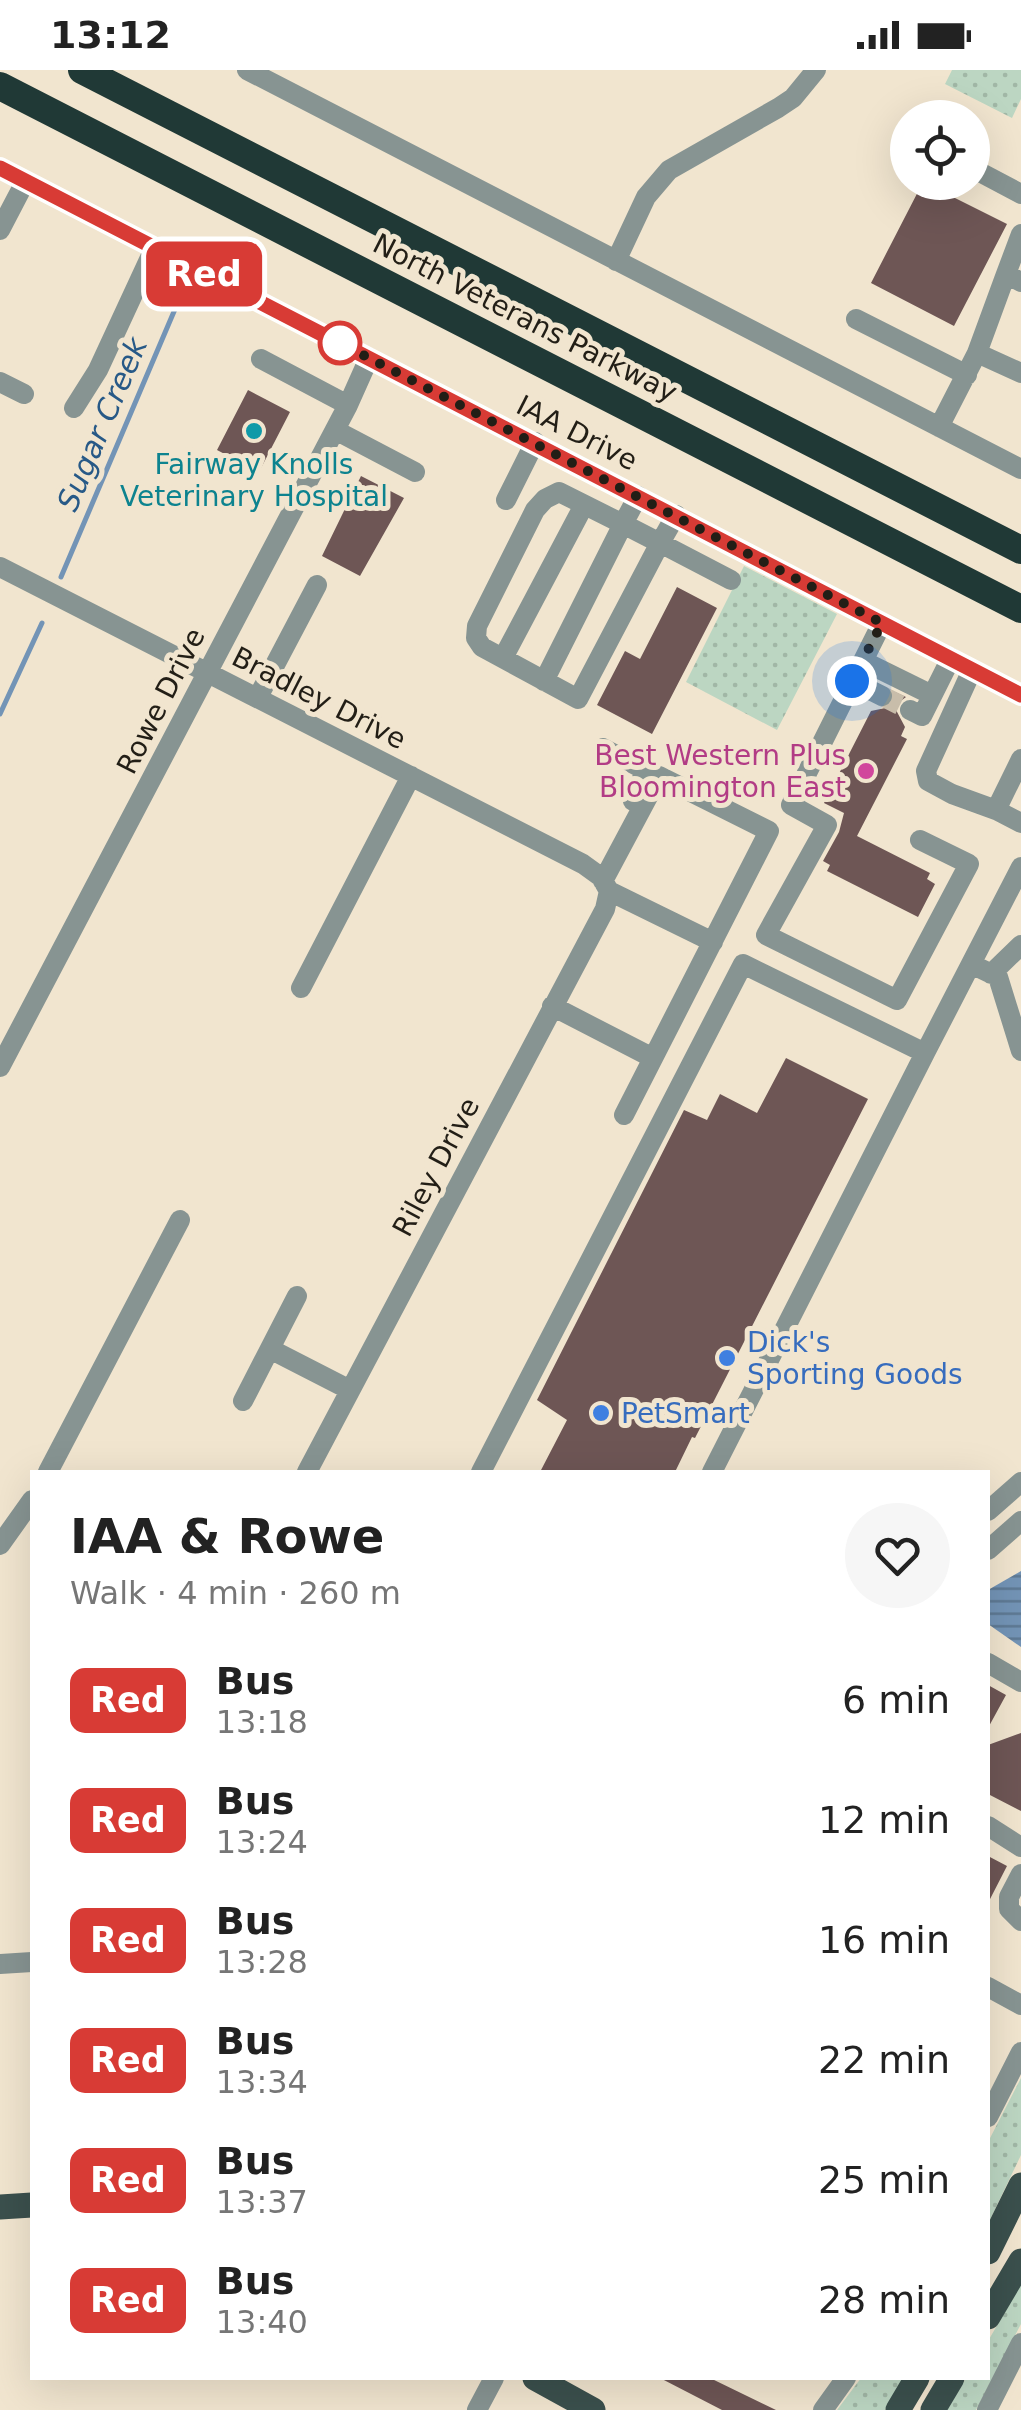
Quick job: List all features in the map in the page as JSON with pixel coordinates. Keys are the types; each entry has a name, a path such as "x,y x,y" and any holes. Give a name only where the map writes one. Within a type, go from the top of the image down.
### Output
{"highway":[{"name":"North Veterans Parkway","path":"82,70 1021,550"},
{"name":"North Veterans Parkway","path":"0,86 1021,609"}],"main road":[{"path":"990,2248 1021,2185"},
{"path":"0,2208 30,2206"},
{"path":"990,2314 1021,2261"},
{"path":"539,2380 593,2410"},
{"path":"898,2410 917,2380"},
{"path":"933,2410 951,2380"}],"street":[{"path":"247,70 286,79 616,261 1021,468"},
{"path":"616,261 646,198 669,170 793,98 816,70"},
{"name":"IAA Drive","path":"0,168 1021,695"},
{"path":"990,178 1021,194"},
{"path":"0,230 25,182"},
{"path":"940,427 1014,278 1021,234"},
{"path":"74,408 98,370 154,248"},
{"path":"856,319 968,374"},
{"path":"977,352 1021,374"},
{"name":"Rowe Drive","path":"0,1067 348,405 369,358"},
{"path":"261,359 348,405"},
{"path":"0,382 24,394"},
{"path":"334,430 415,472"},
{"path":"506,500 535,442"},
{"path":"676,516 660,543 578,699 482,647 476,638 477,626 535,510 559,492 660,543 730,580"},
{"path":"544,680 638,496"},
{"path":"503,658 584,504"},
{"name":"Bradley Drive","path":"0,567 412,776 712,942"},
{"path":"258,697 317,585"},
{"path":"882,623 791,805 827,825 766,936 897,1000 969,864 920,840"},
{"path":"910,710 922,716 950,658"},
{"path":"863,661 932,696"},
{"path":"972,670 926,776 931,784 1021,822"},
{"path":"852,681 882,696"},
{"path":"603,748 643,769 604,883"},
{"path":"996,810 1021,760"},
{"path":"302,988 412,776"},
{"path":"604,883 659,776 770,831 624,1115"},
{"path":"713,1470 1021,867"},
{"name":"Riley Drive","path":"307,1470 604,908 604,883"},
{"path":"991,974 1021,946"},
{"path":"482,1470 743,964 925,1053"},
{"path":"971,964 998,977 1021,1052"},
{"path":"552,1006 653,1058"},
{"path":"49,1470 180,1220"},
{"path":"243,1401 297,1296"},
{"path":"270,1348 350,1390"},
{"path":"990,1509 1021,1482"},
{"path":"0,1545 30,1503"},
{"path":"990,1548 1021,1521"},
{"path":"990,1665 1021,1682"},
{"path":"990,1827 1021,1847"},
{"path":"1021,1874 1009,1897 1009,1910 1021,1920"},
{"path":"0,1964 30,1962"},
{"path":"990,1988 1021,2005"},
{"path":"990,2113 1021,2052"},
{"path":"987,2410 1021,2343"},
{"path":"477,2410 493,2380"},
{"path":"823,2410 845,2380"}],"green space":[{"path":"952,70 1021,70 1021,99 1012,118 990,107 990,100 977,100 945,84"},
{"path":"744,566 837,614 777,730 686,682"},
{"path":"1021,2078 1021,2155 990,2220 990,2138"},
{"path":"1021,2284 1021,2324 976,2410 947,2410 965,2380 990,2380 990,2338"},
{"path":"860,2380 903,2380 885,2410 837,2410"}],"water":[{"path":"1021,1571 1021,1647 990,1625 990,1589"}],"building":[{"path":"914,200 959,200 1007,224 954,326 871,283"},
{"name":"Fairway Knolls Veterinary Hospital","path":"248,390 290,412 259,472 217,450"},
{"path":"361,476 404,498 360,576 322,556"},
{"path":"677,587 717,608 652,734 597,705 625,651 640,659"},
{"name":"Best Western Plus Bloomington East","path":"895,692 906,697 896,710 905,727 901,736 907,739 857,836 930,873 927,879 935,884 918,917 827,871 830,865 823,861 839,832 844,813 824,803 871,711 890,707"},
{"path":"786,1058 868,1099 676,1470 541,1470 567,1420 537,1400 684,1110 707,1120 720,1094 757,1113"},
{"path":"990,1686 1006,1695 990,1724"},
{"path":"1021,1733 1021,1811 990,1795 990,1744"},
{"path":"990,1857 1007,1866 990,1899"},
{"path":"664,2380 714,2380 776,2410 722,2410"}],"waterway":[{"name":"Sugar Creek","path":"61,577 184,288"},
{"name":"Sugar Creek","path":"0,714 42,623"}],"tunnel":[{"path":"882,696 910,710"}],"bus line":[{"name":"Red","path":"0,168 1021,695"}],"place":[{"name":"Fairway Knolls Veterinary Hospital","path":"254,431"},
{"name":"Best Western Plus Bloomington East","path":"866,771"},
{"name":"Dick's Sporting Goods","path":"727,1358"},
{"name":"PetSmart","path":"601,1413"}],"route":[{"path":"340,343 336,341 882,623 852,681"}]}
